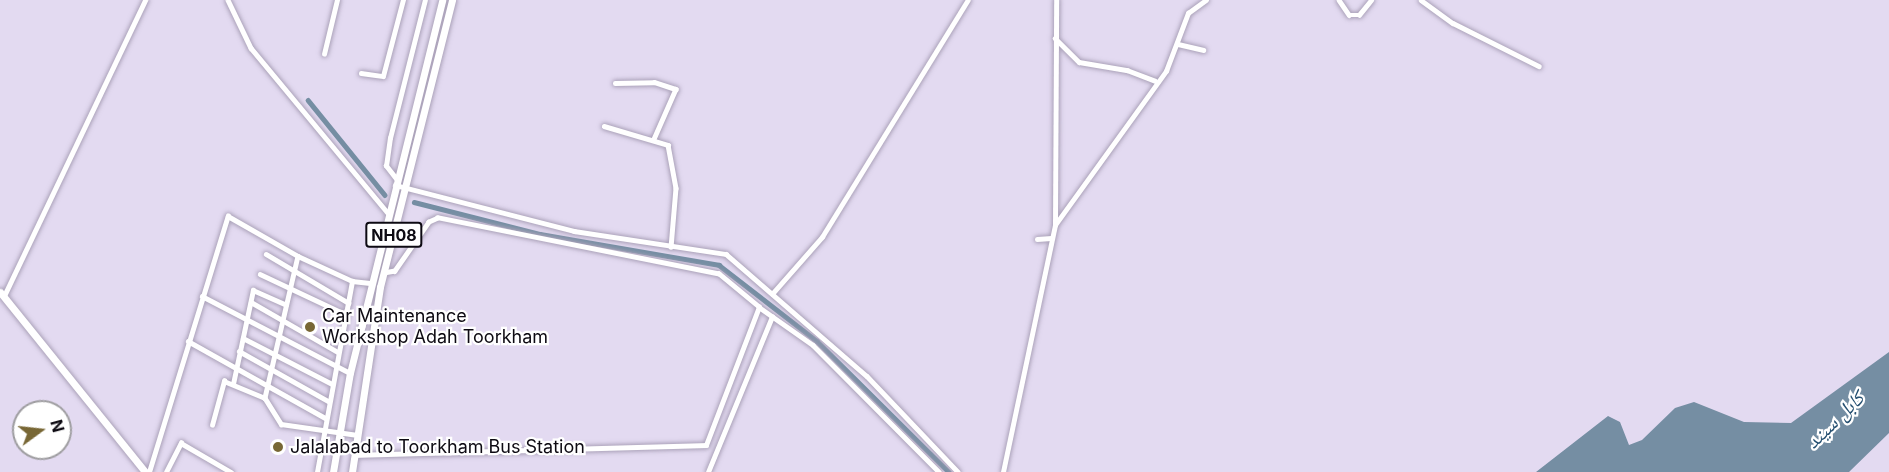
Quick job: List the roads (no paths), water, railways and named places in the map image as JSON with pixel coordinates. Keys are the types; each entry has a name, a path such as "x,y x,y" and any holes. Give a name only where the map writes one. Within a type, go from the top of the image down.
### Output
{"highway":[{"name":"NH08","path":"333,472 350,374 442,0"},
{"name":"NH08","path":"352,472 384,273 452,0"},
{"path":"2,294 147,472"}],"street":[{"path":"2,294 145,0"},
{"path":"228,0 251,48 389,214"},
{"path":"324,54 337,0"},
{"path":"361,73 383,76 403,0"},
{"path":"425,0 390,138 386,166 396,183 406,189 574,231 726,254 867,376 958,472"},
{"path":"772,294 822,237 968,0"},
{"path":"1003,472 1055,225 1056,0"},
{"path":"1055,225 1155,81 1178,44 1188,13 1206,0"},
{"path":"1340,0 1349,15 1359,15 1371,0"},
{"path":"1421,0 1453,23 1539,66"},
{"path":"1055,38 1079,62 1127,70 1155,81"},
{"path":"1178,44 1203,50"},
{"path":"615,83 654,82 676,89 654,139"},
{"path":"604,126 668,145 676,188 671,246"},
{"path":"147,472 228,216 297,256 352,281 372,283"},
{"path":"384,273 395,271 429,222 438,218 718,274 772,317 813,345 867,394 939,472"},
{"path":"1037,238 1051,238"},
{"path":"266,255 349,303"},
{"path":"265,398 297,256"},
{"path":"261,274 290,285 345,314"},
{"path":"318,472 328,401 352,281"},
{"path":"233,384 253,290 286,305"},
{"path":"202,296 350,374"},
{"path":"250,302 282,318 338,352"},
{"path":"354,455 706,445 759,307"},
{"path":"708,472 772,317"},
{"path":"243,338 332,384"},
{"path":"188,341 325,418"},
{"path":"239,351 328,401"},
{"path":"212,425 224,381 265,398 281,424 340,429 357,435"},
{"path":"166,472 181,443 231,472"}],"water":[{"name":"کابل سيند","path":"1889,352 1889,433 1849,472 1536,472 1608,416 1620,422 1629,445 1642,440 1675,408 1694,402 1744,422 1791,423"}],"waterway":[{"path":"308,100 385,195"},
{"path":"414,202 540,234 719,265 817,341 949,472"}],"place":[{"name":"Car Maintenance Workshop Adah Toorkham","path":"310,327"},
{"name":"Jalalabad to Toorkham Bus Station","path":"278,447"}]}
